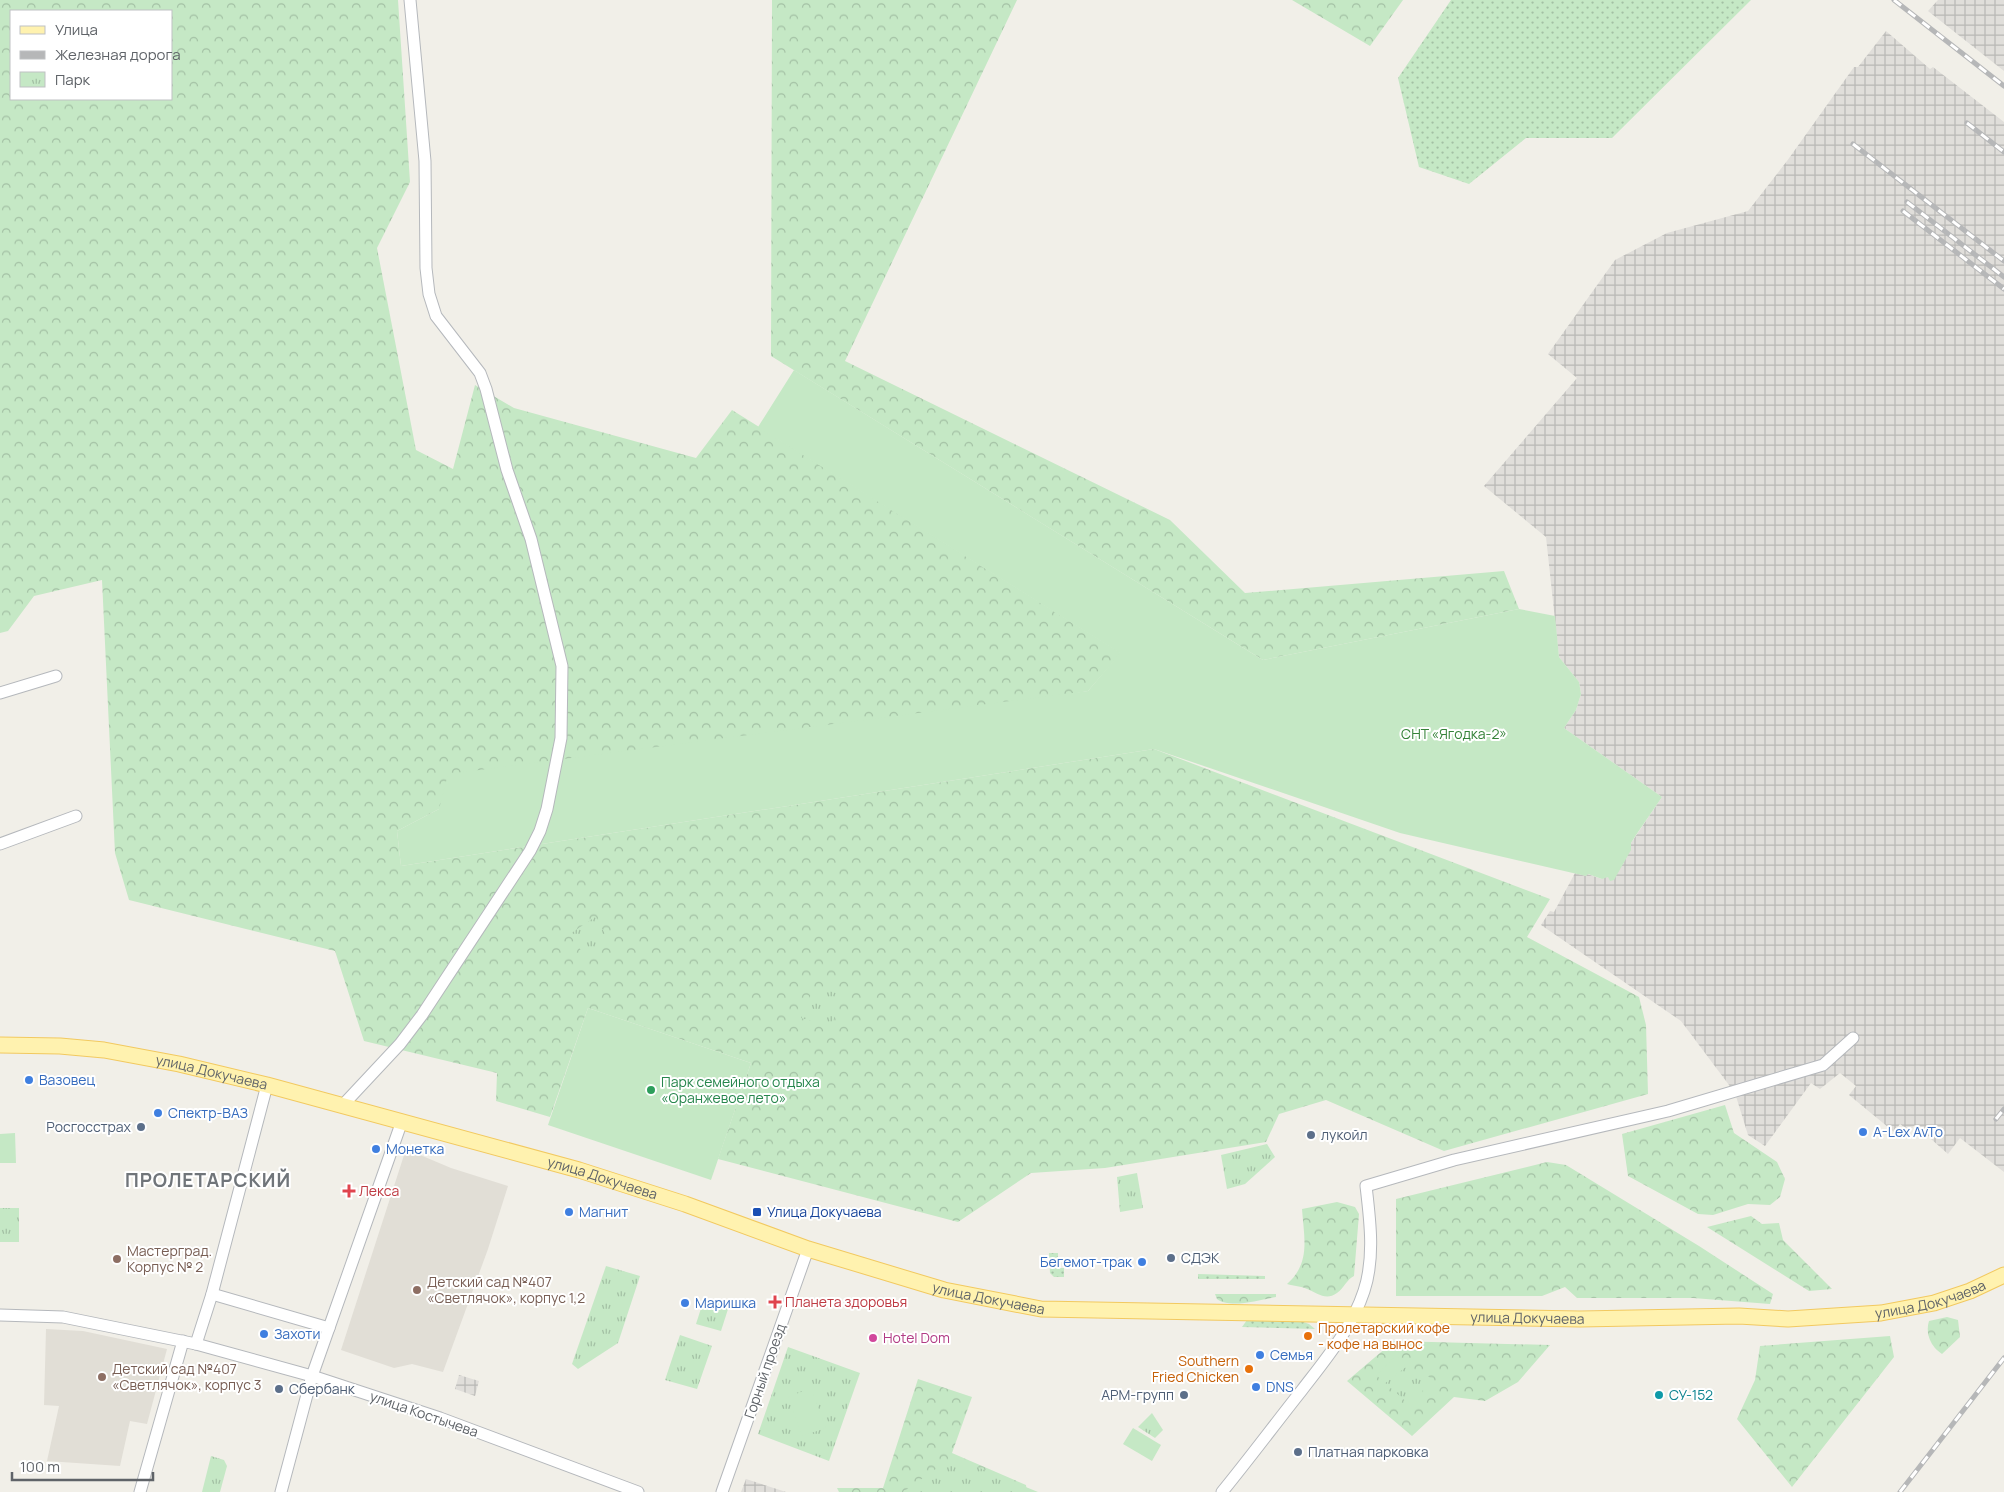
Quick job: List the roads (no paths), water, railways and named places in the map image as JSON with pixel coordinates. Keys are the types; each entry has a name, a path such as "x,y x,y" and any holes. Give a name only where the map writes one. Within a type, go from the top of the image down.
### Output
{"main road":[{"name":"улица Докучаева","path":"0,1045 60,1046 104,1050 179,1064 267,1085 579,1170 685,1204 808,1249 944,1290 1041,1308 1580,1319 1739,1316 1797,1318 1881,1313 1934,1303 1970,1291 2004,1274"}],"street":[{"path":"342,1106 400,1044 422,1015 530,851 540,831 547,809 561,738 562,666 531,539 507,470 480,373 436,316 429,294 426,268 425,161 410,0"},
{"path":"0,693 56,676"},
{"path":"0,844 76,816"},
{"path":"1222,1492 1318,1369 1355,1314 1365,1291 1370,1268 1370,1221 1366,1186 1454,1160 1668,1111 1823,1065 1853,1038"},
{"path":"196,1344 212,1294 267,1085"},
{"path":"281,1492 312,1376 402,1121"},
{"name":"Горный проезд","path":"722,1492 808,1249"},
{"path":"212,1294 329,1328"},
{"name":"улица Костычева","path":"0,1315 63,1317 196,1344 312,1376 440,1418 638,1492"},
{"path":"140,1492 183,1341"}],"railway":[{"path":"1894,0 2004,86"},
{"path":"1967,123 2004,152"},
{"path":"1853,144 2004,261"},
{"path":"1907,202 2004,277"},
{"path":"1903,211 2004,289"},
{"path":"1996,1119 2004,1109"},
{"path":"1900,1492 2004,1358"}],"place":[{"name":"Вазовец","path":"29,1080"},
{"name":"Парк семейного отдыха «Оранжевое лето»","path":"651,1090"},
{"name":"Спектр-ВАЗ","path":"158,1113"},
{"name":"Росгосстрах","path":"141,1127"},
{"name":"A-Lex AvTo","path":"1863,1132"},
{"name":"лукойл","path":"1311,1135"},
{"name":"Монетка","path":"376,1149"},
{"name":"Лекса","path":"349,1191"},
{"name":"Магнит","path":"569,1212"},
{"name":"Улица Докучаева","path":"757,1212"},
{"name":"СДЭК","path":"1171,1258"},
{"name":"Мастерград. Корпус № 2","path":"117,1259"},
{"name":"Бегемот-трак","path":"1142,1262"},
{"name":"Детский сад №407 «Светлячок», корпус 1,2","path":"417,1290"},
{"name":"Планета здоровья","path":"775,1302"},
{"name":"Маришка","path":"685,1303"},
{"name":"Захоти","path":"264,1334"},
{"name":"Пролетарский кофе - кофе на вынос","path":"1308,1336"},
{"name":"Hotel Dom","path":"873,1338"},
{"name":"Семья","path":"1260,1355"},
{"name":"Southern Fried Chicken","path":"1249,1369"},
{"name":"Детский сад №407 «Светлячок», корпус 3","path":"102,1377"},
{"name":"DNS","path":"1256,1387"},
{"name":"Сбербанк","path":"279,1389"},
{"name":"АРМ-групп","path":"1184,1395"},
{"name":"СУ-152","path":"1659,1395"},
{"name":"Платная парковка","path":"1298,1452"}],"district":[{"name":"ПРОЛЕТАРСКИЙ","path":"208,1180"}],"park label":[{"name":"СНТ «Ягодка-2»","path":"1454,734"}]}
